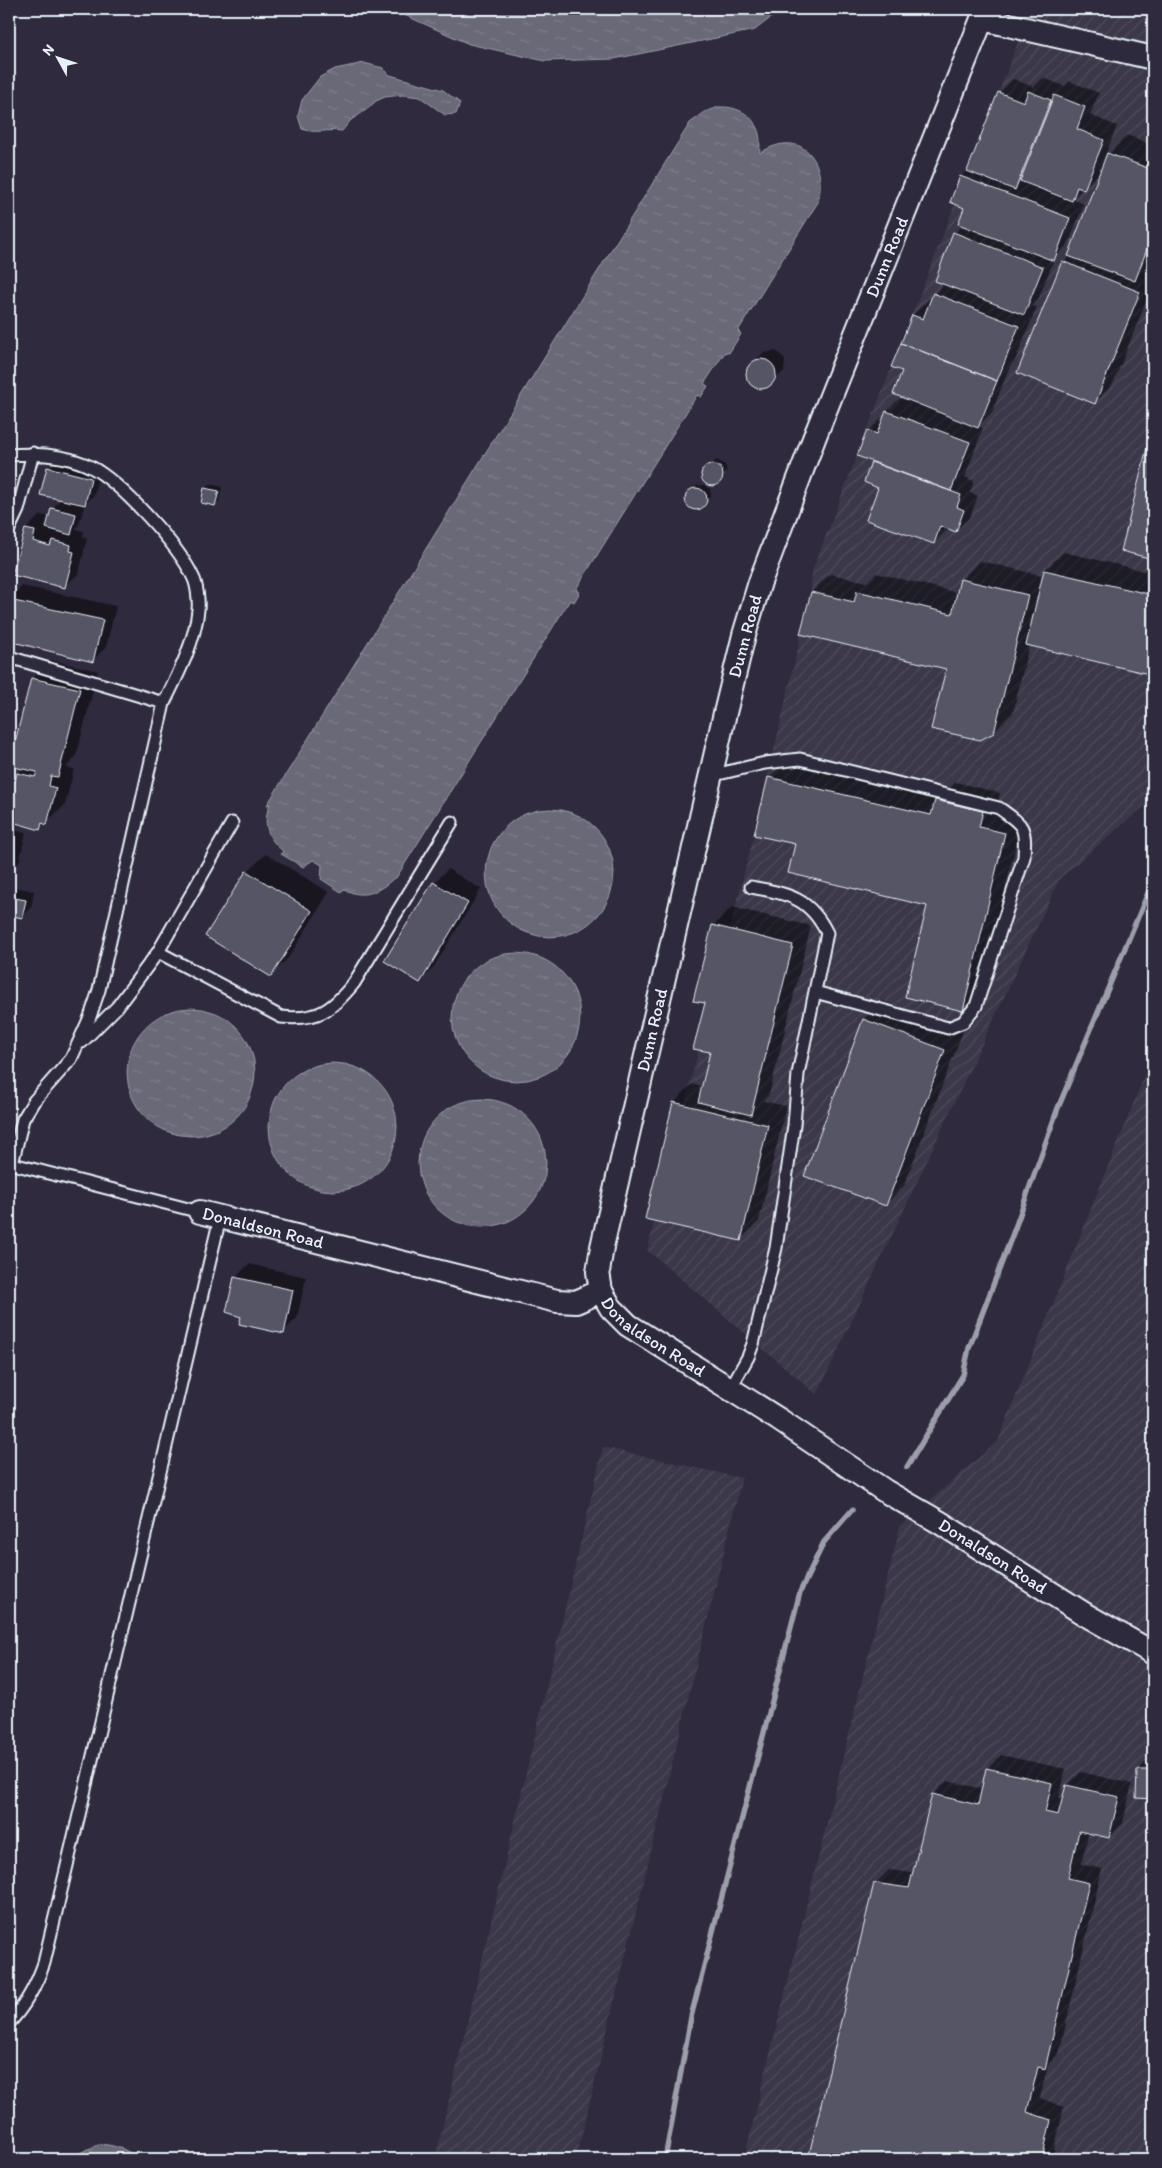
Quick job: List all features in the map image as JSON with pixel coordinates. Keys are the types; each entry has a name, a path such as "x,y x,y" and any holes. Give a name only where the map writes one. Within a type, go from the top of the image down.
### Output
{"street":[{"path":"984,14 1153,58"},
{"name":"Dunn Road","path":"601,1291 598,1272 602,1247 744,635 766,564 815,436 984,14"},
{"name":"Donaldson Road","path":"210,1215 558,1301 573,1302 601,1291 611,1308 628,1325 778,1419 885,1491 939,1522 1086,1615 1153,1653"}],"lane":[{"path":"9,529 18,510 33,453"},
{"path":"10,454 33,453 89,466 111,479 179,552 195,579 198,610 184,664 164,702 99,990 90,1017 71,1059 34,1101 23,1119 11,1163"},
{"path":"9,657 164,702"},
{"path":"710,776 765,762 800,759 999,808 1018,822 1025,834 1024,856 976,1006 963,1022 948,1028 815,992"},
{"path":"158,952 281,1017 299,1018 318,1014 338,1002 354,983 452,822"},
{"path":"77,1047 117,1007 158,952 232,823"},
{"path":"730,1389 753,1344 776,1248 794,1125 798,1074 827,933 820,918 807,904 787,893 751,887"},
{"name":"Donaldson Road","path":"11,1163 210,1215"},
{"path":"9,2023 26,2003 35,1987 44,1963 210,1215"}],"shaded area":[{"path":"1031,9 1153,9 1153,799 1060,878 817,1395 647,1250 754,835 811,592 812,571"},
{"path":"1153,1064 1153,2159 744,2159 900,1526 998,1441 1147,1069"},
{"path":"603,1447 742,1478 576,2159 435,2159"}],"water":[{"path":"391,9 782,9 755,30 614,59 545,61 469,44"},
{"path":"364,63 383,68 390,75 443,90 460,103 456,114 445,115 420,97 403,95 385,97 376,101 351,120 342,131 302,129 298,116 302,100 320,77 335,69"},
{"path":"719,107 739,110 754,122 760,136 760,153 775,146 789,144 800,146 809,153 815,162 819,174 818,202 738,331 741,334 729,353 725,352 704,384 708,386 701,397 697,395 576,589 580,592 574,602 570,600 396,878 377,891 370,893 358,894 344,889 341,892 321,879 322,865 313,860 303,867 281,854 283,851 273,841 266,824 270,804 267,805 690,123 705,112"},
{"path":"550,809 575,813 596,827 610,848 614,873 610,898 596,919 575,933 550,937 525,933 504,919 490,898 486,873 490,848 504,827 525,813"},
{"path":"516,953 541,957 562,971 576,992 580,1017 576,1042 562,1063 541,1077 516,1081 491,1077 470,1063 456,1042 452,1017 456,992 470,971 491,957"},
{"path":"191,1008 216,1012 237,1026 251,1047 255,1072 251,1097 237,1118 216,1132 191,1136 166,1132 145,1118 131,1097 127,1072 131,1047 145,1026 166,1012"},
{"path":"333,1063 358,1067 379,1081 393,1102 397,1127 393,1152 379,1173 358,1187 333,1191 308,1187 287,1173 273,1152 269,1127 273,1102 287,1081 308,1067"},
{"path":"482,1099 507,1103 528,1117 542,1138 546,1163 542,1188 528,1209 507,1223 482,1227 457,1223 436,1209 422,1188 418,1163 422,1138 436,1117 457,1103"},
{"path":"99,2144 120,2148 139,2159 67,2159"}],"building":[{"path":"1028,91 1051,100 1015,190 967,171 998,92 1024,102"},
{"path":"1054,95 1085,107 1077,129 1104,140 1084,190 1077,187 1072,201 1020,181"},
{"path":"1107,153 1153,170 1153,233 1135,281 1068,256"},
{"path":"960,176 1070,218 1054,261 958,224 964,208 950,202"},
{"path":"953,232 1043,267 1024,315 935,281"},
{"path":"1062,261 1140,292 1095,404 1017,373"},
{"path":"933,293 1019,326 997,381 901,343 912,315 923,319"},
{"path":"901,343 997,381 978,428 893,394 902,371 891,367"},
{"path":"761,359 772,363 776,374 772,385 761,389 750,385 746,374 750,363"},
{"path":"886,411 970,442 951,491 857,456 867,430 877,434"},
{"path":"1151,432 1153,433 1153,559 1121,551"},
{"path":"871,462 961,495 957,507 964,510 956,532 940,526 934,544 866,520 878,488 864,482"},
{"path":"712,464 720,467 723,475 720,483 712,486 704,483 701,475 704,467"},
{"path":"47,467 91,478 85,505 40,495"},
{"path":"204,488 219,491 215,506 201,503"},
{"path":"696,488 704,491 707,499 704,507 696,510 688,507 685,499 688,491"},
{"path":"51,508 76,514 71,535 46,528"},
{"path":"25,529 35,531 33,541 50,546 52,540 71,545 70,551 74,552 65,588 12,575"},
{"path":"1044,570 1153,595 1153,675 1026,645"},
{"path":"960,579 1028,595 994,733 980,740 931,729 946,669 800,634 811,592 854,602 857,591 952,614"},
{"path":"9,600 103,620 93,662 9,641"},
{"path":"31,678 80,689 58,777 51,776 49,786 56,788 47,825 42,823 40,830 9,821 9,805 17,773 35,777 37,772 9,766"},
{"path":"768,777 931,815 935,800 983,811 979,827 1005,833 963,1011 905,997 927,906 788,873 795,844 754,835"},
{"path":"246,871 312,911 271,977 205,936"},
{"path":"433,882 468,903 420,983 384,961"},
{"path":"9,897 26,900 22,918 9,915"},
{"path":"712,925 793,945 751,1115 698,1102 710,1052 693,1049 705,1003 693,1001"},
{"path":"863,1019 945,1050 886,1206 804,1176"},
{"path":"673,1102 768,1125 741,1241 645,1219"},
{"path":"234,1277 293,1290 284,1334 239,1324 241,1317 226,1312"},
{"path":"986,1768 1052,1783 1045,1812 1058,1815 1066,1785 1119,1797 1109,1838 1079,1831 1068,1878 1089,1883 1045,2069 1038,2067 1027,2112 1051,2120 1042,2159 808,2159 874,1883 909,1888 932,1794 978,1805"},
{"path":"1137,1770 1153,1770 1153,1799 1136,1798"}],"waterway":[{"path":"907,1467 963,1375 969,1348 1058,1108 1153,881"},
{"path":"665,2159 691,2017 800,1592 824,1542 852,1510"}]}
